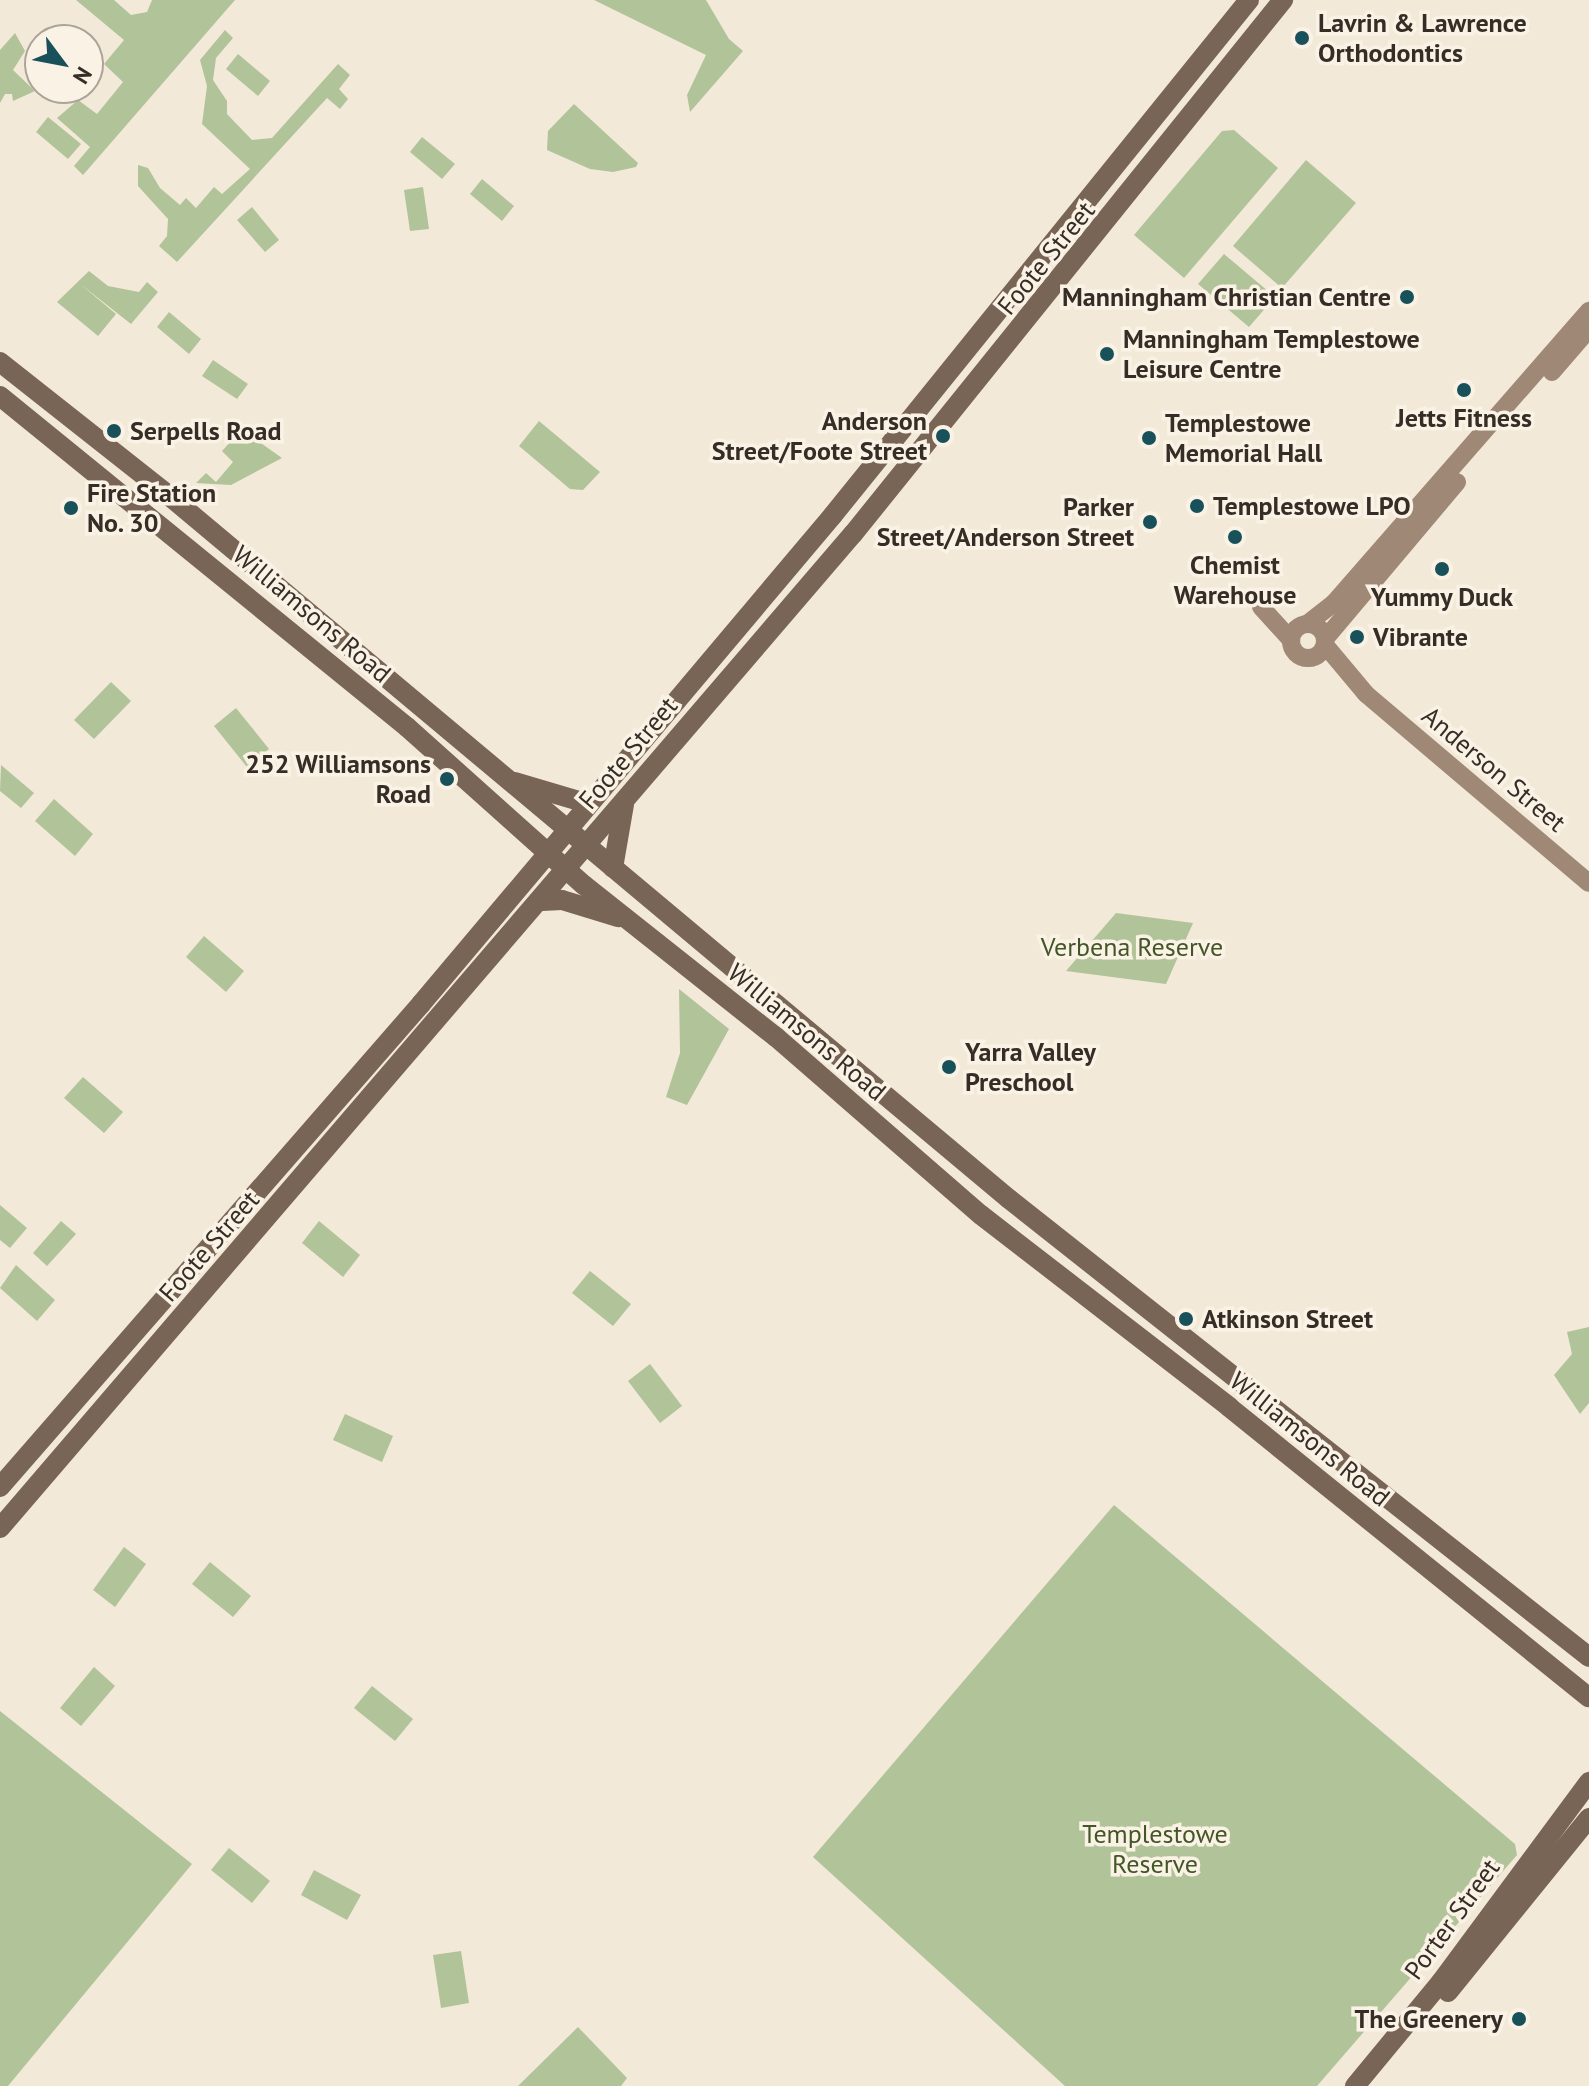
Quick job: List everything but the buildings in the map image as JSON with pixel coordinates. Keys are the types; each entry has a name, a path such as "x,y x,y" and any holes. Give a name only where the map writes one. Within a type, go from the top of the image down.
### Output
{"main road":[{"name":"Foote Street","path":"0,1487 421,1004 565,827 833,515 966,356 1249,0"},
{"name":"Foote Street","path":"0,1528 542,901 631,790 853,534 1035,314 1283,0"},
{"path":"1213,43 1234,60"},
{"path":"1012,296 1035,314"},
{"path":"1309,658 1325,642 1375,566 1570,342 1589,311"},
{"path":"1570,342 1589,329"},
{"path":"966,356 990,368"},
{"name":"Williamsons Road","path":"0,362 565,827 1009,1199 1589,1657"},
{"name":"Williamsons Road","path":"0,396 407,727 566,869 776,1037 981,1215 1229,1407 1526,1650 1589,1697"},
{"path":"38,426 54,405"},
{"path":"833,515 853,534"},
{"path":"1300,630 1375,566"},
{"name":"Anderson Street","path":"1366,694 1325,642 1321,630 1300,630 1298,655 1309,658 1366,694 1589,883"},
{"path":"507,780 586,803"},
{"path":"613,868 619,818 631,790"},
{"path":"542,901 562,900 629,921"},
{"path":"421,1004 439,1020"},
{"path":"60,1418 80,1435"},
{"path":"1562,1814 1589,1765"},
{"name":"Porter Street","path":"1355,2086 1441,1982 1562,1814 1589,1782"},
{"name":"Porter Street","path":"1371,2086 1589,1818"}],"green space":[{"path":"76,0 114,0 131,15 147,12 152,0 235,0 83,175 74,166 90,147 57,118 73,104 83,104 97,114 123,82 104,64 124,40"},
{"path":"594,0 706,0 729,39 743,51 690,112 687,95 706,55"},
{"path":"225,30 233,38 216,58 213,80 227,101 227,114 252,140 272,138 338,64 350,75 339,89 348,99 340,109 327,98 177,262 159,246 167,236 168,219 138,186 138,165 148,168 160,188 180,205 186,198 196,208 214,187 222,194 250,169 202,124 207,86 200,60"},
{"path":"15,33 24,49 13,70 24,80 24,96 13,101 12,94 5,94 0,103 0,50"},
{"path":"238,54 270,81 258,96 226,69"},
{"path":"574,104 638,163 636,167 613,172 590,169 547,150 548,131"},
{"path":"48,117 81,144 68,159 36,132"},
{"path":"1234,130 1278,168 1184,278 1134,235 1222,131"},
{"path":"422,137 455,164 442,179 410,152"},
{"path":"1306,160 1356,203 1282,288 1233,246"},
{"path":"482,179 514,206 502,221 470,194"},
{"path":"423,187 429,229 410,231 404,190"},
{"path":"252,207 279,240 265,252 237,220"},
{"path":"1224,254 1275,297 1249,327 1198,284"},
{"path":"89,271 108,286 139,292 147,282 158,292 131,324 79,283 116,314 98,336 57,302"},
{"path":"169,312 201,339 189,354 157,327"},
{"path":"213,360 248,384 237,399 202,376"},
{"path":"539,421 600,472 583,490 570,489 519,446"},
{"path":"234,424 282,458 231,485 196,483 206,473 216,482 233,462 222,451 234,438 228,431"},
{"path":"111,682 131,701 94,739 74,720"},
{"path":"236,708 269,749 247,767 214,726"},
{"path":"1,765 34,793 21,808 0,791"},
{"path":"54,799 93,834 75,856 35,821"},
{"name":"Verbena Reserve","path":"1116,913 1193,923 1166,984 1066,971"},
{"path":"204,936 244,971 226,992 186,957"},
{"path":"679,989 729,1029 687,1105 666,1097 680,1053"},
{"path":"83,1077 123,1112 104,1133 64,1098"},
{"path":"0,1205 27,1228 10,1248 0,1240"},
{"path":"61,1221 76,1234 47,1266 33,1253"},
{"path":"319,1221 360,1255 343,1277 302,1243"},
{"path":"16,1265 55,1300 37,1321 0,1288"},
{"path":"590,1271 631,1304 613,1326 572,1293"},
{"path":"1589,1327 1589,1403 1580,1414 1554,1375 1572,1354 1567,1332"},
{"path":"650,1364 682,1406 660,1423 628,1381"},
{"path":"345,1414 393,1436 382,1462 333,1440"},
{"name":"Templestowe Reserve","path":"1114,1505 1515,1844 1517,1855 1317,2086 1065,2086 813,1857"},
{"path":"124,1547 146,1564 115,1607 93,1590"},
{"path":"210,1562 251,1596 233,1617 192,1584"},
{"path":"94,1667 115,1686 81,1726 60,1708"},
{"path":"372,1686 413,1719 395,1741 354,1708"},
{"path":"0,1711 192,1864 8,2086 0,2086"},
{"path":"229,1848 270,1881 252,1903 211,1870"},
{"path":"314,1870 361,1895 347,1920 301,1895"},
{"path":"461,1951 469,2003 441,2008 433,1955"},
{"path":"578,2027 627,2078 621,2086 518,2086"}],"place":[{"name":"Lavrin & Lawrence Orthodontics","path":"1302,38"},
{"name":"Manningham Christian Centre","path":"1407,297"},
{"name":"Manningham Templestowe Leisure Centre","path":"1107,354"},
{"name":"Jetts Fitness","path":"1464,390"},
{"name":"Serpells Road","path":"114,431"},
{"name":"Anderson Street/Foote Street","path":"943,436"},
{"name":"Templestowe Memorial Hall","path":"1149,438"},
{"name":"Templestowe LPO","path":"1197,506"},
{"name":"Fire Station No. 30","path":"71,508"},
{"name":"Parker Street/Anderson Street","path":"1150,522"},
{"name":"Chemist Warehouse","path":"1235,537"},
{"name":"Yummy Duck","path":"1442,569"},
{"name":"Vibrante","path":"1357,637"},
{"name":"252 Williamsons Road","path":"447,779"},
{"name":"Yarra Valley Preschool","path":"949,1067"},
{"name":"Atkinson Street","path":"1186,1319"},
{"name":"The Greenery","path":"1519,2019"}]}
